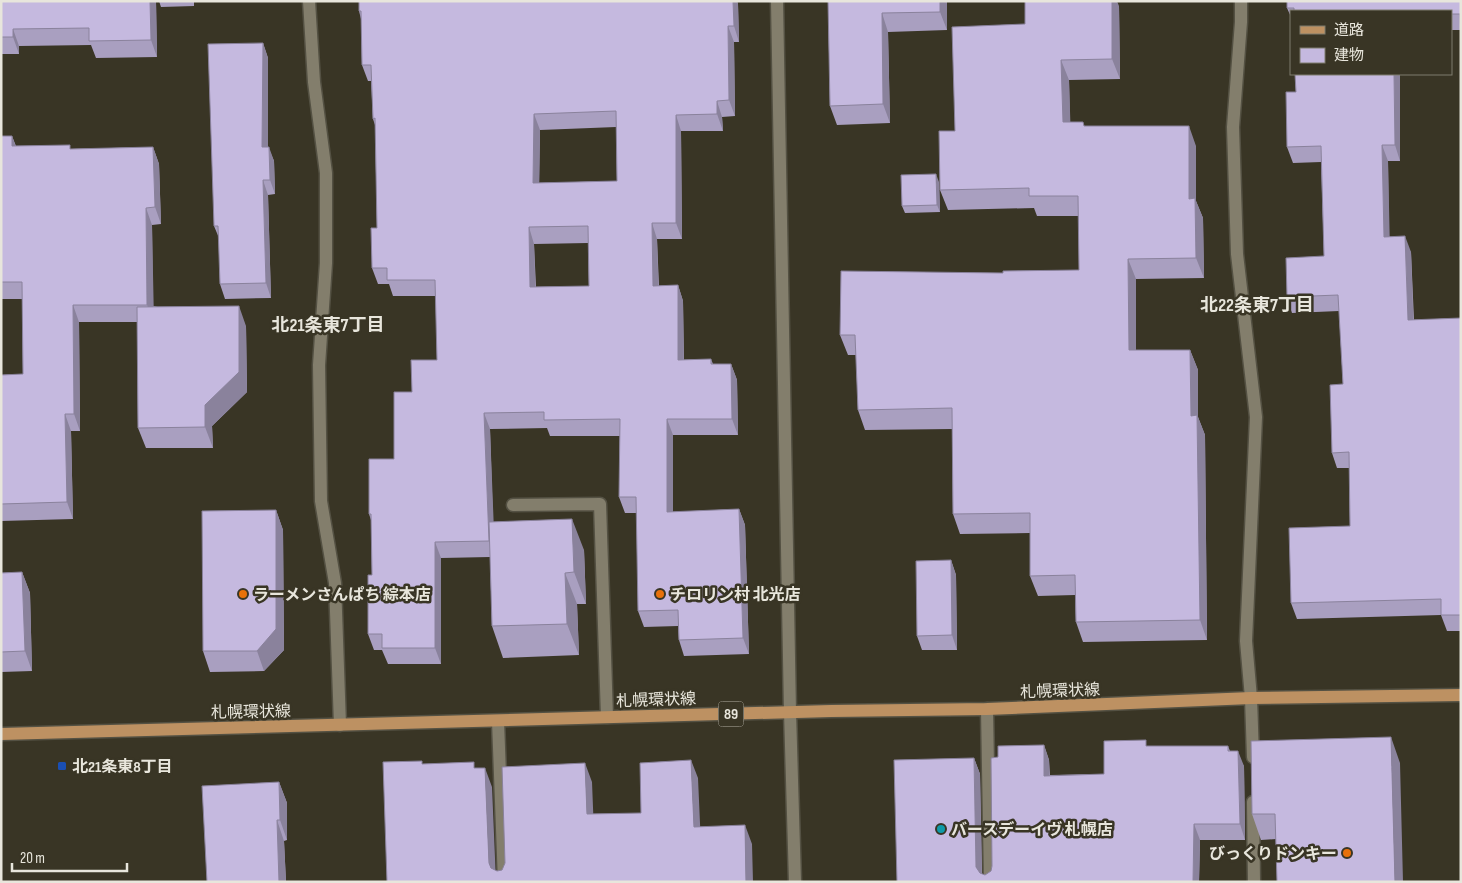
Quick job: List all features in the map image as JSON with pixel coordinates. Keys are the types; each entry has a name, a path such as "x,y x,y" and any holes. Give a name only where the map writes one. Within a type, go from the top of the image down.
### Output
{"main road":[{"name":"札幌環状線","path":"1,734 790,712 986,710 1251,698 1461,695"}],"street":[{"path":"309,1 314,82 326,172 326,263 319,365 321,501 335,583 340,725"},
{"path":"777,1 794,882"},
{"path":"1241,1 1234,127 1237,254 1256,416 1246,640 1251,698 1253,768"},
{"path":"513,505 600,504 607,717"},
{"path":"986,710 990,882"},
{"path":"498,721 504,882"},
{"path":"1253,787 1254,882"}],"building":[{"path":"1,1 150,1 151,40 89,41 89,28 13,29 13,37 1,37"},
{"path":"359,1 733,1 734,26 728,26 729,100 717,101 717,114 676,115 676,223 652,223 653,286 678,285 678,360 711,359 711,364 731,364 732,419 667,419 667,512 739,509 743,638 679,640 678,610 638,611 636,497 619,497 620,419 544,420 544,412 484,413 489,541 435,542 435,648 382,648 382,634 368,634 368,575 372,575 369,459 394,459 394,392 412,392 411,360 437,360 435,280 387,280 387,268 372,268 371,228 377,228 375,118 373,119 371,65 362,65 361,11 359,11","holes":["616,111 617,181 533,183 534,114","588,226 589,286 530,287 529,227"]},
{"path":"828,1 940,1 940,12 882,13 883,104 830,106"},
{"path":"1025,1 1112,1 1112,59 1061,60 1063,122 1083,122 1084,126 1189,126 1189,199 1195,198 1196,258 1128,259 1129,350 1190,350 1191,416 1197,415 1200,620 1076,622 1075,575 1030,576 1030,513 953,514 952,408 858,410 855,335 840,335 841,271 1003,273 1003,271 1079,270 1078,196 1029,196 1029,188 940,190 939,131 955,131 952,27 1025,24"},
{"path":"1287,1 1461,1 1461,35 1460,14 1452,14 1452,10 1294,10 1294,8 1287,8"},
{"path":"263,43 262,147 269,147 270,180 263,180 266,283 220,284 218,226 214,226 208,44"},
{"path":"1295,75 1394,75 1395,145 1382,145 1384,237 1405,236 1408,320 1461,318 1461,615 1441,615 1441,599 1291,603 1289,528 1350,526 1349,452 1332,453 1330,385 1343,384 1338,295 1287,297 1286,258 1324,256 1321,146 1287,147 1286,92 1296,92"},
{"path":"1,136 12,136 12,146 70,145 70,149 153,147 155,207 146,208 147,305 73,305 74,414 65,414 67,502 1,504 1,375 23,374 22,282 1,282"},
{"path":"936,174 937,205 902,206 901,175"},
{"path":"239,306 239,372 205,405 205,427 138,428 137,307"},
{"path":"276,510 276,629 257,651 203,651 202,511"},
{"path":"572,519 574,572 565,573 567,624 492,626 489,522"},
{"path":"951,560 952,635 917,636 916,561"},
{"path":"22,572 25,651 1,652 1,573"},
{"path":"1391,737 1395,882 1277,882 1275,814 1252,814 1251,741"},
{"path":"1146,740 1146,746 1228,746 1228,751 1238,751 1240,824 1194,824 1193,882 897,882 894,760 974,758 976,867 980,873 985,875 991,871 992,866 991,758 998,757 998,746 1044,745 1044,776 1104,774 1104,741"},
{"path":"691,760 694,827 745,825 746,882 387,882 383,762 422,761 422,764 474,762 474,768 485,768 489,863 491,868 497,871 502,870 505,863 502,767 585,763 587,814 641,813 640,763"},
{"path":"279,782 280,820 277,820 279,882 207,882 202,786"}],"place":[{"name":"ラーメンさんぱち 綜本店","path":"243,594"},
{"name":"チロリン村 北光店","path":"660,594"},
{"name":"北21条東8丁目","path":"62,766"},
{"name":"バースデーイヴ 札幌店","path":"941,829"},
{"name":"びっくりドンキー","path":"1347,853"}],"district":[{"name":"北22条東7丁目","path":"1257,305"},
{"name":"北21条東7丁目","path":"328,325"}]}
